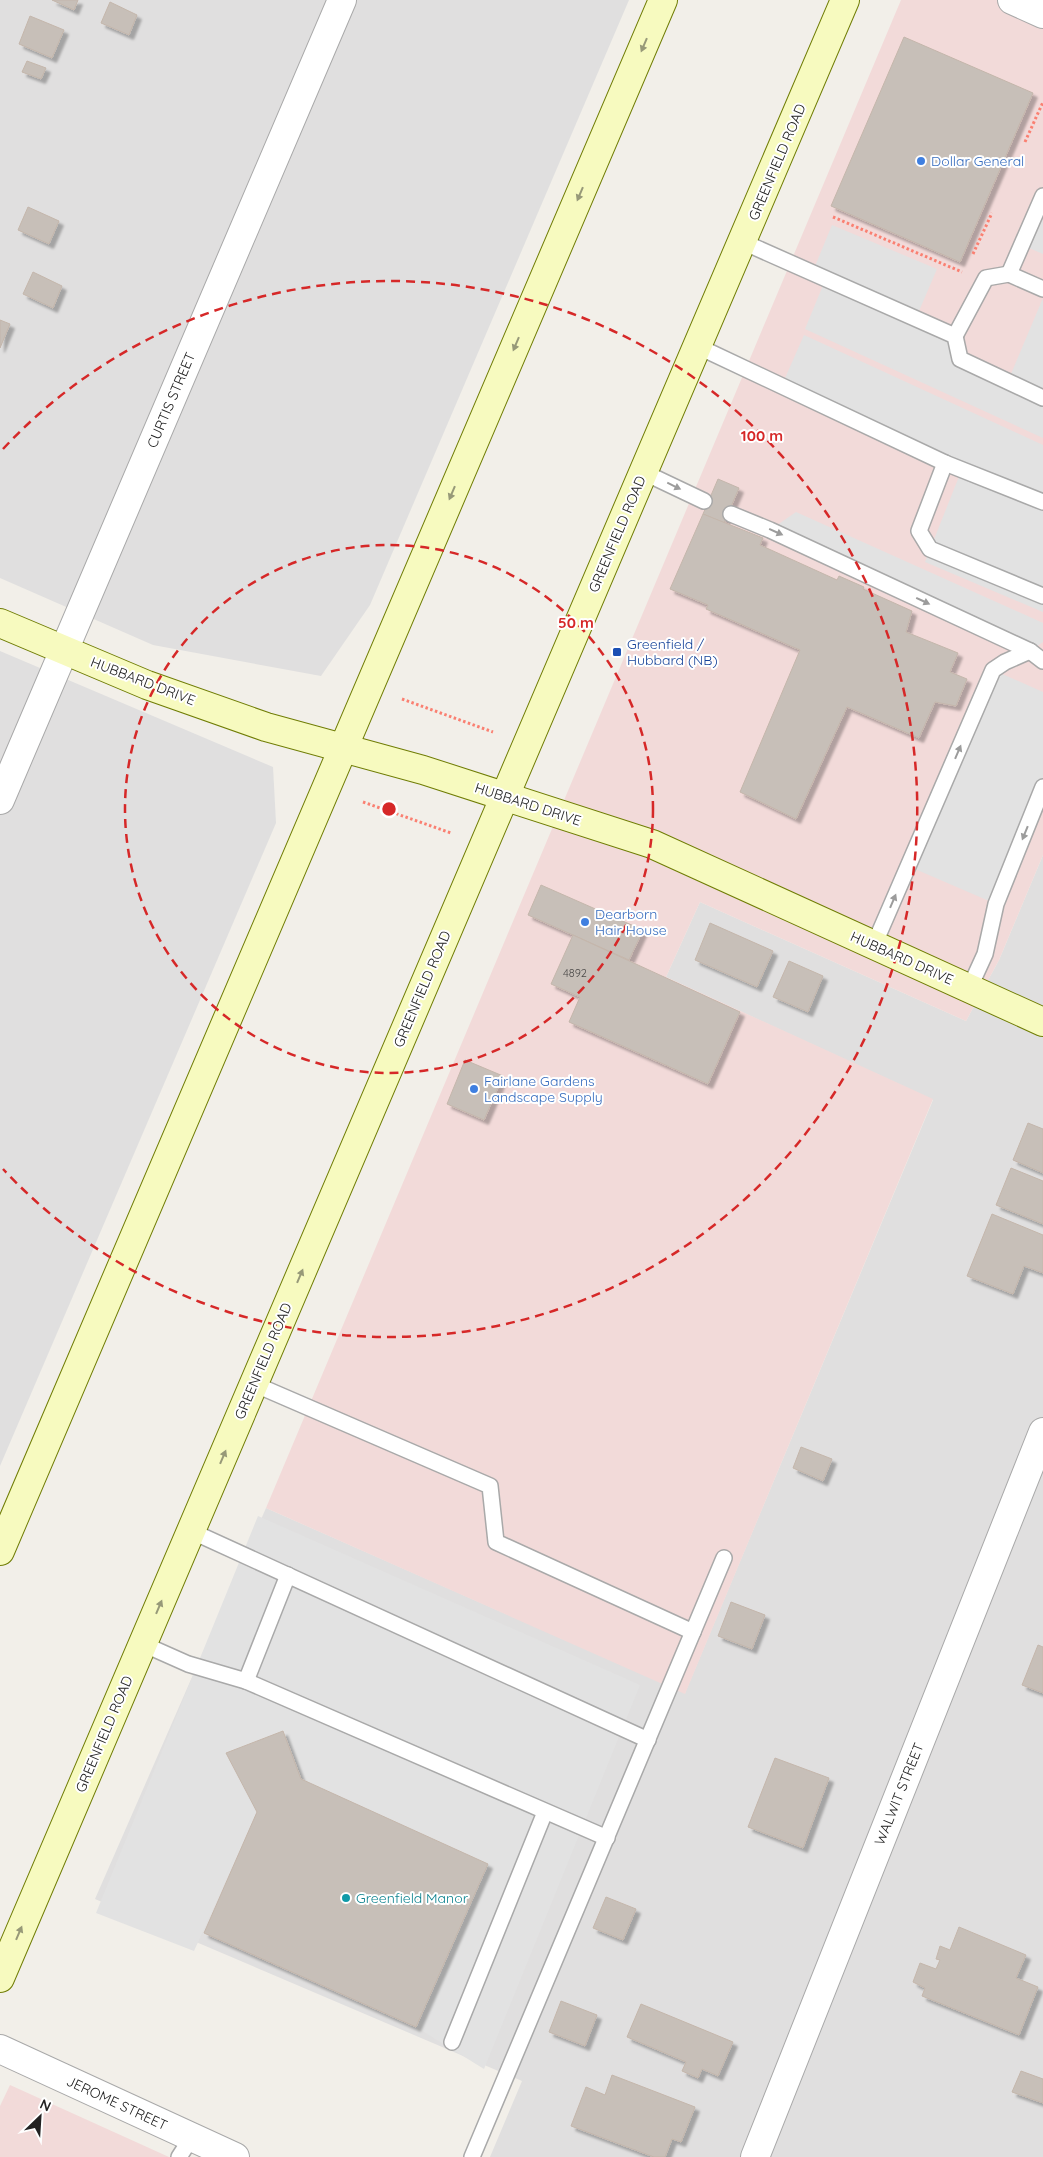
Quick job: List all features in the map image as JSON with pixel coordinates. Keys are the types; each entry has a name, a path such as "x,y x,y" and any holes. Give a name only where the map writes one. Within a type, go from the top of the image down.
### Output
{"main road":[{"path":"0,1551 663,0"},
{"name":"GREENFIELD ROAD","path":"0,1978 845,0"},
{"name":"HUBBARD DRIVE","path":"0,623 147,685 266,727 423,770 652,844 1043,1022"}],"street":[{"name":"CURTIS STREET","path":"0,800 342,0"},
{"path":"1012,0 1043,14"},
{"name":"WALWIT STREET","path":"755,2157 1043,1432"},
{"name":"JEROME STREET","path":"0,2049 186,2147 235,2157"}],"lane":[{"path":"1009,274 1043,196"},
{"path":"743,242 955,336"},
{"path":"1043,289 1009,274 986,278 955,336 960,359 1043,398"},
{"path":"697,346 945,463 1043,502"},
{"path":"945,463 919,530 930,549 1043,596"},
{"path":"643,472 704,501"},
{"path":"730,514 770,530 1030,651 1043,661"},
{"path":"874,945 993,670 1030,651"},
{"path":"969,989 985,954 996,904 1043,787"},
{"path":"254,1384 490,1486 496,1542 693,1632"},
{"path":"191,1531 648,1740"},
{"path":"472,2157 724,1558"},
{"path":"246,1681 288,1575"},
{"path":"143,1644 188,1664 246,1681 607,1838"},
{"path":"452,2042 545,1812"}],"path":[{"path":"1025,142 1043,102"},
{"path":"972,256 992,213"},
{"path":"833,218 965,273"},
{"path":"402,699 493,732"},
{"path":"363,802 451,833"}],"shaded area":[{"path":"0,0 629,0 370,605 321,676 153,645 0,578"},
{"path":"901,0 1043,0 1043,855 999,960 966,1021 700,902 666,977 933,1099 685,1694 266,1508"},
{"path":"1043,196 1043,254 1022,245"},
{"path":"832,225 937,269 916,318 955,336 960,359 1008,381 1043,298 1043,438 805,329 826,278 813,271"},
{"path":"804,335 1043,445 1043,612 925,562 962,469 782,385"},
{"path":"796,512 1043,623 1043,642 1030,651 770,530"},
{"path":"0,651 273,767 276,823 0,1466"},
{"path":"993,670 1043,692 1043,787 996,904 908,866"},
{"path":"1043,855 1043,2157 490,2157 522,2081 95,1899 266,1508 685,1693 933,1100 666,977 700,902 966,1021 999,960"},
{"path":"258,1516 640,1685 484,2069 416,2027 488,1864 257,1812 194,1951 96,1913"},
{"path":"10,2085 169,2157 0,2157 0,2106"}],"building":[{"path":"52,0 78,0 74,10"},
{"path":"110,2 137,15 129,35 101,23"},
{"path":"30,16 64,30 52,58 19,44"},
{"path":"904,37 1033,93 960,262 831,206"},
{"path":"27,61 46,68 41,79 22,72"},
{"path":"28,207 59,221 49,244 18,230"},
{"path":"33,272 62,286 53,308 23,294"},
{"path":"0,320 10,324 0,348"},
{"path":"718,479 739,488 724,523 703,514"},
{"path":"703,514 763,538 760,545 837,580 839,576 912,611 906,632 958,653 950,672 967,679 956,706 935,702 919,738 847,707 796,819 740,792 800,650 706,609 708,605 670,589"},
{"name":"Dearborn Hair House","path":"541,885 643,930 629,960 528,915"},
{"path":"710,923 773,951 757,987 695,960"},
{"path":"573,935 740,1012 708,1084 569,1022 580,997 551,984"},
{"path":"789,961 823,976 808,1012 773,997"},
{"path":"465,1060 503,1076 484,1120 447,1104"},
{"path":"1028,1123 1043,1129 1043,1173 1013,1160"},
{"path":"1011,1168 1043,1181 1043,1224 996,1205"},
{"path":"992,1214 1043,1235 1043,1273 1024,1266 1013,1294 967,1276"},
{"path":"801,1447 832,1459 823,1481 793,1468"},
{"path":"731,1602 765,1615 752,1649 718,1636"},
{"path":"1038,1645 1043,1647 1043,1693 1022,1685"},
{"name":"Greenfield Manor","path":"283,1731 301,1779 488,1864 416,2027 204,1933 257,1812 226,1753"},
{"path":"775,1758 829,1778 803,1848 748,1827"},
{"path":"606,1897 636,1909 623,1940 593,1928"},
{"path":"959,1927 1026,1955 1016,1978 1038,1987 1019,2035 922,1996 925,1988 913,1982 920,1963 936,1969 940,1960 936,1959 940,1946 950,1950"},
{"path":"561,2001 597,2015 585,2046 549,2032"},
{"path":"641,2004 733,2042 718,2076 702,2069 698,2078 682,2071 686,2062 627,2037"},
{"path":"1021,2071 1043,2079 1043,2103 1012,2092"},
{"path":"612,2075 695,2107 681,2142 672,2139 665,2157 654,2157 571,2126 586,2087 605,2095"}],"place":[{"name":"Dollar General","path":"921,161"},
{"name":"Greenfield / Hubbard (NB)","path":"617,652"},
{"name":"Dearborn Hair House","path":"585,922"},
{"name":"Fairlane Gardens Landscape Supply","path":"474,1089"},
{"name":"Greenfield Manor","path":"346,1898"}]}
